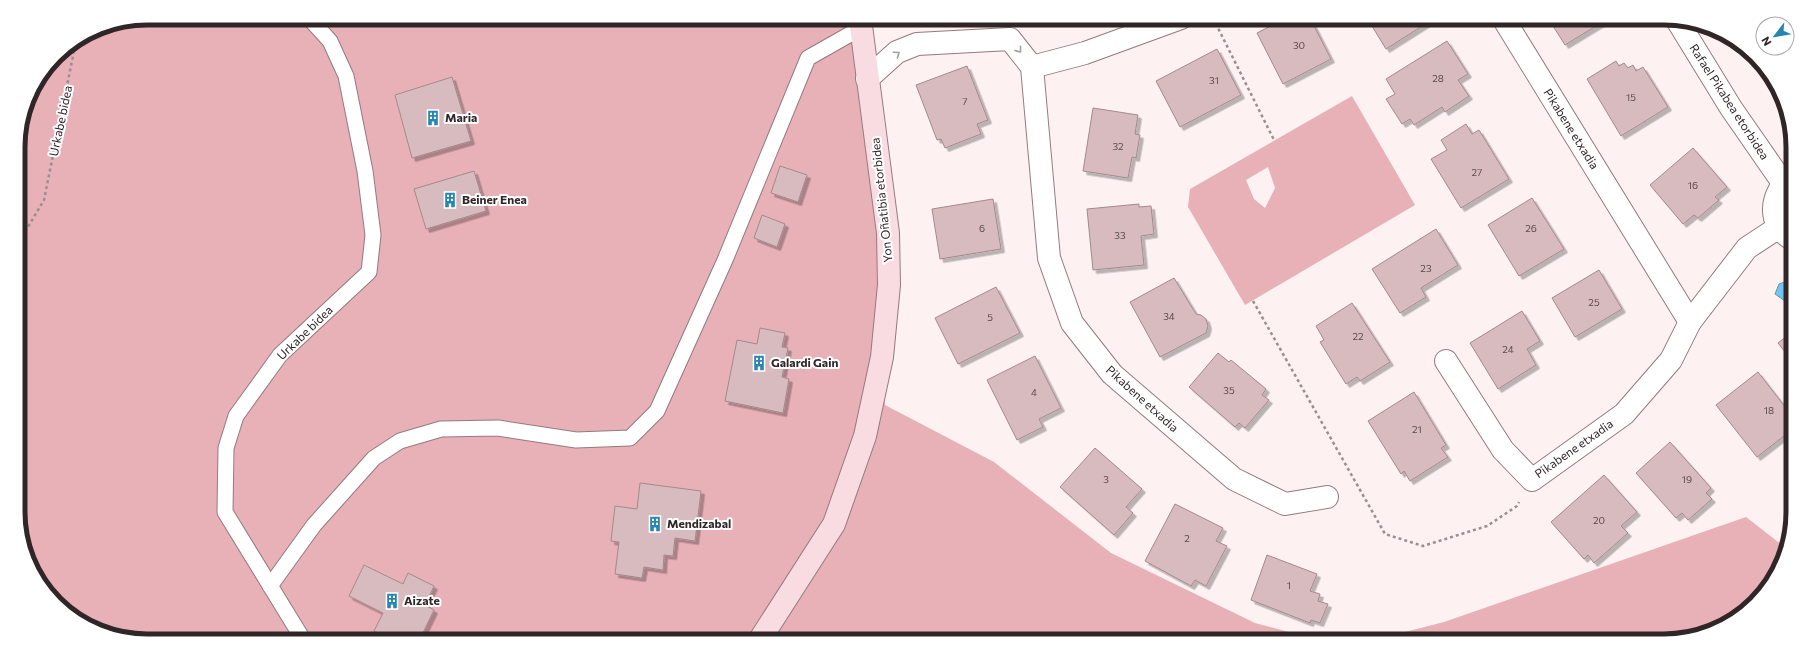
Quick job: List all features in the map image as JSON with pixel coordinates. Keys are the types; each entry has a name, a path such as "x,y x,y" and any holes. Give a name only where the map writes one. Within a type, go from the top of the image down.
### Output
{"main road":[{"name":"Yon Oñatibia etorbidea","path":"763,634 834,524 865,436 874,399 887,319 889,262 888,233 860,25"}],"street":[{"path":"867,79 897,52 917,44 1010,39 1032,67 1085,53 1162,25"},
{"name":"Pikabene etxadia","path":"1507,25 1690,322"},
{"name":"Rafael Pikabea etorbidea","path":"1681,26 1731,108 1786,177"},
{"name":"Pikabene etxadia","path":"1032,67 1048,258 1072,323 1112,374 1234,479 1285,504 1327,497"},
{"path":"1786,182 1777,193 1774,204 1774,216 1786,233"},
{"name":"Pikabene etxadia","path":"1446,361 1503,450 1532,480 1624,414 1670,360 1690,322 1747,248 1786,233"}],"lane":[{"name":"Urkabe bidea","path":"300,634 225,512 226,448 236,416 280,355 369,272 373,235 365,171 346,76 330,41 315,25"},
{"path":"270,586 314,525 374,458 400,441 441,429 498,428 576,440 630,438 657,411 725,260 808,58 857,25"}],"path":[{"path":"1217,25 1274,140"},
{"name":"Urkabe bidea","path":"25,232 44,200 74,49"},
{"path":"1253,301 1385,534 1423,546 1487,526 1516,506 1532,480"}],"shaded area":[{"path":"861,25 888,233 882,357 885,405 994,462 1111,553 1255,623 1297,634 147,634 131,633 108,628 79,613 66,604 55,593 38,566 31,551 27,536 25,512 25,139 29,115 34,100 50,73 66,55 86,41 100,34 131,26"},
{"path":"1352,96 1415,205 1245,305 1188,207 1190,189","holes":["1268,167 1275,188 1265,208 1254,199 1246,180"]},
{"path":"1746,517 1782,545 1770,573 1750,598 1725,618 1703,628 1688,632 1672,634 1397,634 1444,622"}],"water":[{"path":"1786,281 1786,302 1775,294 1779,284"}],"building":[{"path":"1272,25 1314,25 1331,59 1283,84 1257,33"},
{"path":"1371,25 1424,25 1386,49"},
{"path":"1552,25 1598,25 1565,45"},
{"path":"1447,41 1468,74 1458,80 1469,96 1445,112 1442,107 1414,125 1410,119 1402,124 1386,99 1395,94 1386,79"},
{"path":"1217,49 1241,95 1180,127 1156,81"},
{"path":"1616,61 1619,66 1624,63 1628,68 1633,65 1636,71 1643,67 1668,107 1621,136 1587,79"},
{"path":"967,66 988,120 977,124 981,134 945,148 941,139 937,140 916,85"},
{"name":"Maria","path":"452,77 471,141 412,158 395,95"},
{"path":"1093,108 1138,115 1135,134 1140,135 1136,158 1132,157 1128,178 1083,171"},
{"path":"1466,124 1472,134 1479,130 1509,179 1461,208 1431,159 1447,150 1441,140"},
{"path":"1693,148 1727,187 1715,197 1719,200 1698,218 1694,215 1683,224 1650,185"},
{"path":"780,166 807,175 798,202 771,193"},
{"name":"Beiner Enea","path":"474,171 486,211 426,229 414,189"},
{"path":"1532,198 1564,249 1519,276 1488,225"},
{"path":"993,199 1001,249 940,259 932,209"},
{"path":"1139,204 1139,207 1151,206 1154,234 1141,236 1144,265 1093,270 1087,209"},
{"path":"762,215 785,224 777,247 754,238"},
{"path":"1436,229 1458,265 1421,288 1426,297 1400,313 1372,269"},
{"path":"1599,270 1622,309 1575,337 1552,298"},
{"path":"1174,278 1196,314 1201,315 1206,319 1208,326 1206,333 1160,357 1130,302"},
{"path":"996,287 1020,333 958,364 935,318"},
{"path":"1352,303 1390,362 1360,381 1357,377 1346,384 1320,342 1324,340 1316,326"},
{"path":"1522,311 1540,341 1527,349 1536,365 1498,389 1470,343"},
{"name":"Galardi Gain","path":"760,328 785,333 782,347 788,348 782,377 789,379 783,413 725,401 737,340 757,344"},
{"path":"1786,337 1786,353 1778,343"},
{"path":"1218,353 1229,362 1231,360 1266,389 1262,395 1269,400 1245,428 1239,423 1235,427 1189,387"},
{"path":"1035,356 1061,408 1039,419 1043,427 1017,440 987,380"},
{"path":"1758,372 1786,408 1786,434 1757,457 1716,405"},
{"path":"1414,392 1446,445 1441,448 1448,457 1410,481 1404,471 1401,474 1368,421"},
{"path":"1670,442 1711,488 1706,493 1712,499 1688,520 1682,513 1676,518 1636,473"},
{"path":"1095,448 1142,489 1126,507 1133,513 1114,535 1060,487"},
{"path":"1604,475 1637,512 1621,526 1628,533 1594,563 1588,555 1584,559 1551,522"},
{"name":"Mendizabal","path":"640,483 701,491 695,541 675,538 673,556 664,555 663,570 644,567 642,578 615,574 619,542 611,541 615,506 637,509"},
{"path":"1175,504 1223,528 1216,541 1227,546 1206,586 1195,580 1191,586 1145,561"},
{"path":"1267,555 1317,574 1310,591 1320,594 1318,601 1328,604 1320,623 1311,620 1310,623 1251,600"},
{"name":"Aizate","path":"364,565 403,584 408,573 434,586 425,605 434,610 422,634 380,634 374,631 383,613 349,596"}],"place":[{"name":"Maria","path":"433,118"},
{"name":"Beiner Enea","path":"450,200"},
{"name":"Galardi Gain","path":"759,363"},
{"name":"Mendizabal","path":"655,524"},
{"name":"Aizate","path":"392,601"}]}
